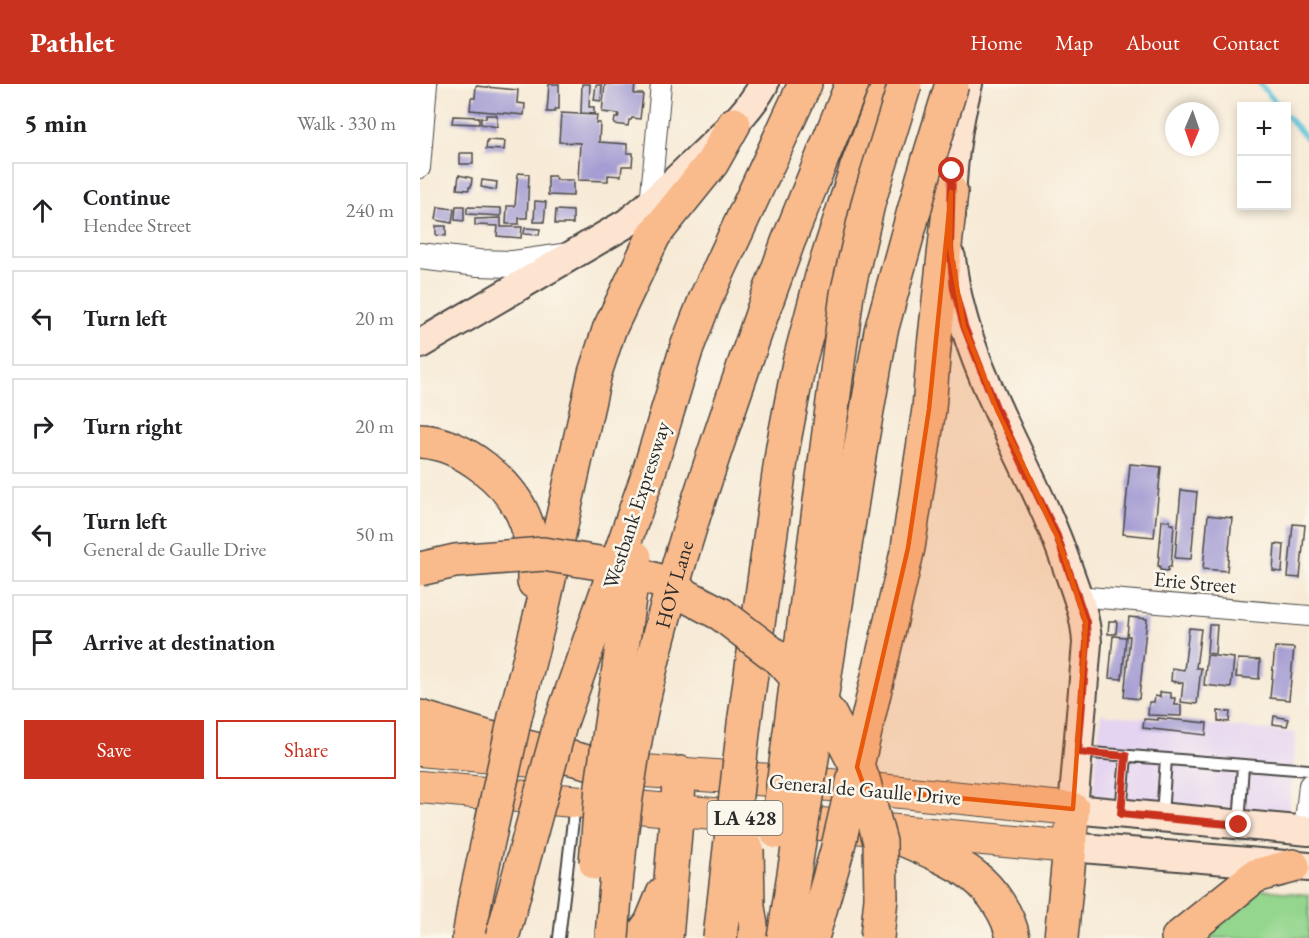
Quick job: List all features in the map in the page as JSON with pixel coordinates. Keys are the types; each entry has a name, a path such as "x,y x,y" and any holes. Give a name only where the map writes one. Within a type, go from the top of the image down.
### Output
{"highway":[{"path":"706,297 714,243 782,84"},
{"name":"Westbank Expressway","path":"502,938 560,725 648,475 687,347 706,297 805,84"},
{"name":"HOV Lane","path":"612,938 627,790 637,733 676,576 726,416 788,242 852,84"},
{"path":"720,938 736,792 783,446 799,363 822,276 856,170 889,84"},
{"path":"762,938 802,651 847,294 869,200 905,84"},
{"path":"784,938 859,456 881,331 923,178 952,84"},
{"path":"469,938 494,804 544,601 595,373 609,330 654,235 712,163 734,124"},
{"path":"812,938 837,851 908,548 929,409 951,192"},
{"path":"420,441 460,452 486,468 511,494 526,521 533,553 534,590 528,663"},
{"path":"593,938 602,786 648,475"},
{"path":"420,569 455,561 543,554 605,564 656,580 721,614 781,660 829,713 863,779 880,842 881,898 877,938"},
{"path":"420,717 486,737 616,769"},
{"path":"666,938 680,773"},
{"path":"736,792 746,819 751,923"},
{"path":"882,830 975,876 1006,914 1013,938"},
{"path":"1060,938 1070,847"},
{"path":"1178,938 1255,876 1301,866"},
{"path":"640,938 651,923 671,876"}],"main road":[{"path":"420,344 627,223 650,205 734,124 756,98 764,84"},
{"path":"968,84 959,117 952,171 950,248 954,289 964,326 997,410 1057,536 1086,622 1087,643 1070,847"},
{"name":"General de Gaulle Drive","path":"420,750 616,769 799,782 1307,831"},
{"name":"General de Gaulle Drive","path":"420,788 1301,866"}],"street":[{"path":"420,168 426,84"},
{"path":"650,205 661,84"},
{"path":"420,256 478,263 512,264 574,255"},
{"name":"Erie Street","path":"1077,596 1309,616"},
{"path":"1307,831 1309,785"}],"lane":[{"path":"1078,752 1309,770"},
{"path":"1121,814 1126,756"},
{"path":"1162,818 1166,759"},
{"path":"1239,825 1243,765"},
{"path":"559,938 575,802"}],"highlighted area":[{"path":"951,192 950,248 964,326 997,410 1057,536 1086,622 1073,809 865,789 857,767 908,548 929,409"}],"shaded area":[{"path":"1101,714 1296,733 1288,814 1093,796"}],"green space":[{"path":"1259,889 1309,895 1309,938 1199,938"}],"building":[{"path":"549,84 559,84 559,109 555,109 555,112 547,112"},
{"path":"582,84 590,84 589,107 594,107 594,114 581,113"},
{"path":"605,84 635,84 634,94 643,94 640,119 632,118 628,126 614,124 619,114 602,112"},
{"path":"596,85 602,85 601,101 594,100"},
{"path":"476,86 518,90 517,103 525,104 524,115 470,110 471,98 475,98"},
{"path":"561,113 597,115 596,123 600,123 599,142 627,144 627,153 633,153 632,166 622,166 621,176 608,175 608,181 578,180 580,143 559,142"},
{"path":"486,115 497,115 497,127 481,124 481,118 486,118"},
{"path":"453,116 479,117 479,124 452,123"},
{"path":"487,140 505,141 504,150 486,149"},
{"path":"460,153 473,153 473,164 460,164"},
{"path":"518,173 529,174 527,218 519,218 519,224 506,224 507,206 515,206"},
{"path":"459,175 472,178 469,190 457,189"},
{"path":"548,176 555,176 556,180 573,180 573,196 548,195"},
{"path":"482,180 497,182 496,190 481,187"},
{"path":"535,201 546,202 544,222 534,222"},
{"path":"456,206 464,206 464,221 455,220"},
{"path":"438,207 454,209 452,223 436,220"},
{"path":"467,207 501,208 501,216 467,214"},
{"path":"556,210 573,211 573,224 555,224"},
{"path":"501,218 501,227 522,227 521,238 497,236 498,226 475,225 475,219"},
{"path":"436,226 446,226 446,236 436,235"},
{"path":"525,228 540,229 539,235 524,234"},
{"path":"1130,464 1161,467 1154,537 1123,534"},
{"path":"1181,490 1197,492 1191,559 1175,558"},
{"path":"1208,515 1232,518 1227,571 1203,569"},
{"path":"1162,520 1174,524 1171,567 1168,567 1168,571 1160,570 1158,566"},
{"path":"1293,524 1305,525 1300,578 1288,577"},
{"path":"1275,544 1284,545 1282,572 1273,571"},
{"path":"1129,617 1147,619 1139,699 1124,697 1130,636 1127,636"},
{"path":"1109,621 1117,621 1116,634 1108,634"},
{"path":"1209,625 1217,625 1215,654 1207,653"},
{"path":"1189,628 1201,629 1196,668 1201,668 1197,704 1181,702 1183,683 1171,681 1172,668 1184,670"},
{"path":"1113,636 1126,637 1122,679 1109,678"},
{"path":"1275,647 1294,648 1289,700 1270,698"},
{"path":"1207,655 1234,658 1231,688 1204,685"},
{"path":"1238,659 1260,660 1259,679 1236,677"},
{"path":"1160,692 1171,693 1171,698 1175,698 1174,705 1181,705 1181,716 1148,715 1149,702 1154,702 1155,696 1160,697"},
{"path":"1218,711 1230,712 1229,722 1218,721"},
{"path":"1274,716 1289,719 1287,726 1273,724"},
{"path":"1158,718 1207,723 1206,735 1143,728 1144,719 1158,720"}],"waterway":[{"path":"1260,84 1276,102"},
{"path":"1291,121 1309,141"}],"route":[{"path":"952,171 950,248 954,289 964,326 997,410 1057,536 1086,622 1087,643 1078,752 1126,756 1121,814 1239,825"}]}
